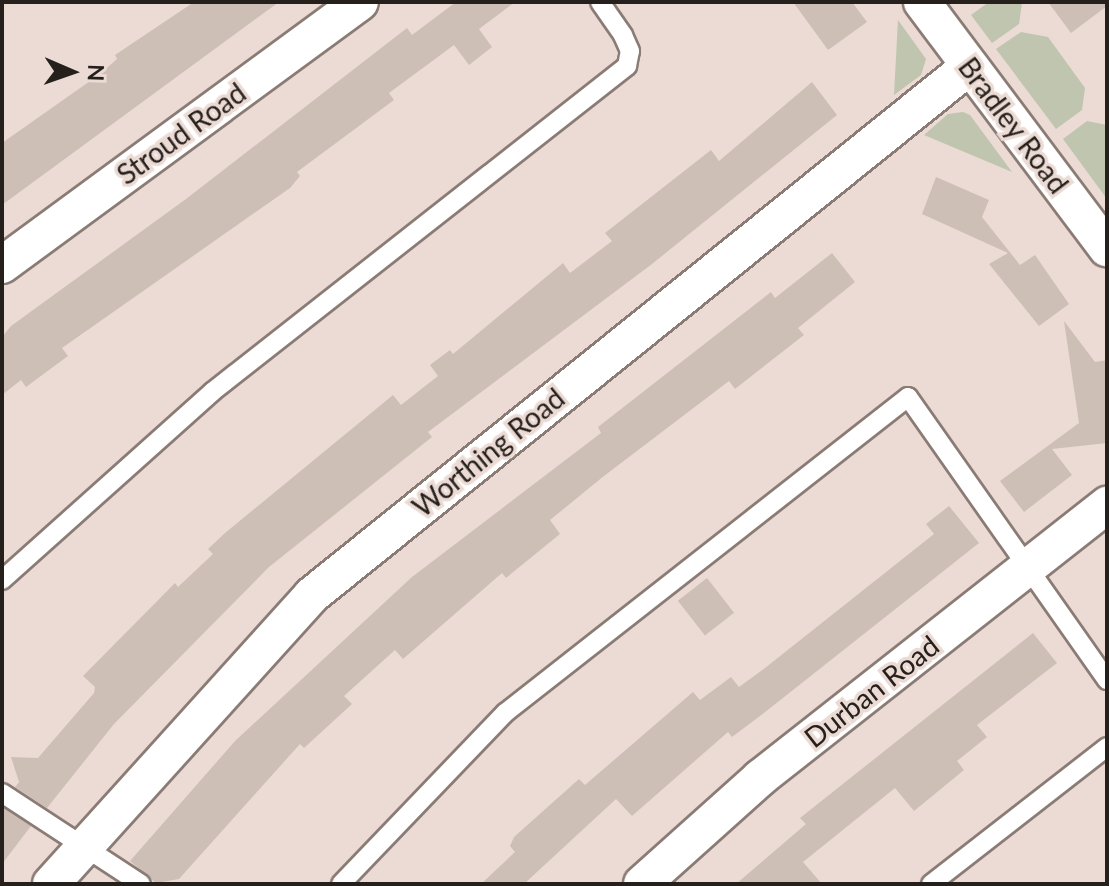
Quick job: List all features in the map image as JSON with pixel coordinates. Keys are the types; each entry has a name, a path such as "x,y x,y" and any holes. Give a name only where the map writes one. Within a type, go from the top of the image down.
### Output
{"street":[{"name":"Stroud Road","path":"2,265 360,2"},
{"name":"Bradley Road","path":"922,2 1107,248"},
{"name":"Worthing Road","path":"51,884 82,845 312,595 970,66"},
{"name":"Durban Road","path":"642,884 760,778 1107,505"}],"lane":[{"path":"2,580 212,392 627,66 630,51 600,2"},
{"path":"341,884 505,713 908,397 1030,566 1107,680"},
{"path":"931,884 1107,747"},
{"path":"2,793 141,884"}],"green space":[{"path":"989,2 1022,3 1019,24 992,43 971,15"},
{"path":"898,20 926,59 921,75 894,95"},
{"path":"1021,32 1048,37 1085,88 1082,110 1056,129 996,49"},
{"path":"963,112 970,115 1012,172 924,135 948,114"},
{"path":"1087,121 1107,125 1107,199 1063,139"}],"building":[{"path":"194,2 279,2 2,205 2,143 100,74 117,59 115,55"},
{"path":"456,2 515,2 479,29 492,47 469,65 454,45 389,93 394,100 297,172 300,176 290,188 62,348 68,356 26,387 21,380 2,395 2,337 11,326 186,199 407,28 412,35"},
{"path":"793,2 852,2 867,22 828,50"},
{"path":"1048,2 1107,2 1107,6 1071,33"},
{"path":"812,82 837,115 652,264 428,432 432,437 269,567 114,724 47,808 15,787 19,782 11,757 38,758 94,693 95,687 83,676 175,583 178,587 213,554 208,549 225,533 393,395 401,405 438,376 430,365 450,350 453,354 563,263 570,273 612,241 605,233 711,150 719,161"},
{"path":"936,177 989,200 982,217 1020,265 1035,255 1069,304 1039,326 989,264 1008,253 922,214"},
{"path":"832,253 855,282 798,328 804,335 735,389 729,381 604,476 550,520 560,534 506,578 502,573 403,659 395,650 344,696 352,704 304,748 300,744 179,879 156,883 130,861 235,741 412,577 601,433 598,427 771,292 775,298"},
{"path":"1064,321 1095,362 1107,360 1107,443 1052,449 1072,475 1024,512 1000,481 1079,423"},
{"path":"949,506 979,543 760,716 732,737 728,732 632,816 616,799 524,884 481,884 515,852 510,846 514,837 579,779 585,785 693,692 700,700 731,677 739,687 765,668 934,534 926,524"},
{"path":"707,578 734,613 705,635 678,601"},
{"path":"1033,633 1057,663 977,725 987,737 957,761 964,770 914,811 895,788 803,862 822,884 736,884 806,824 800,818"},
{"path":"2,807 31,826 2,864"}]}
